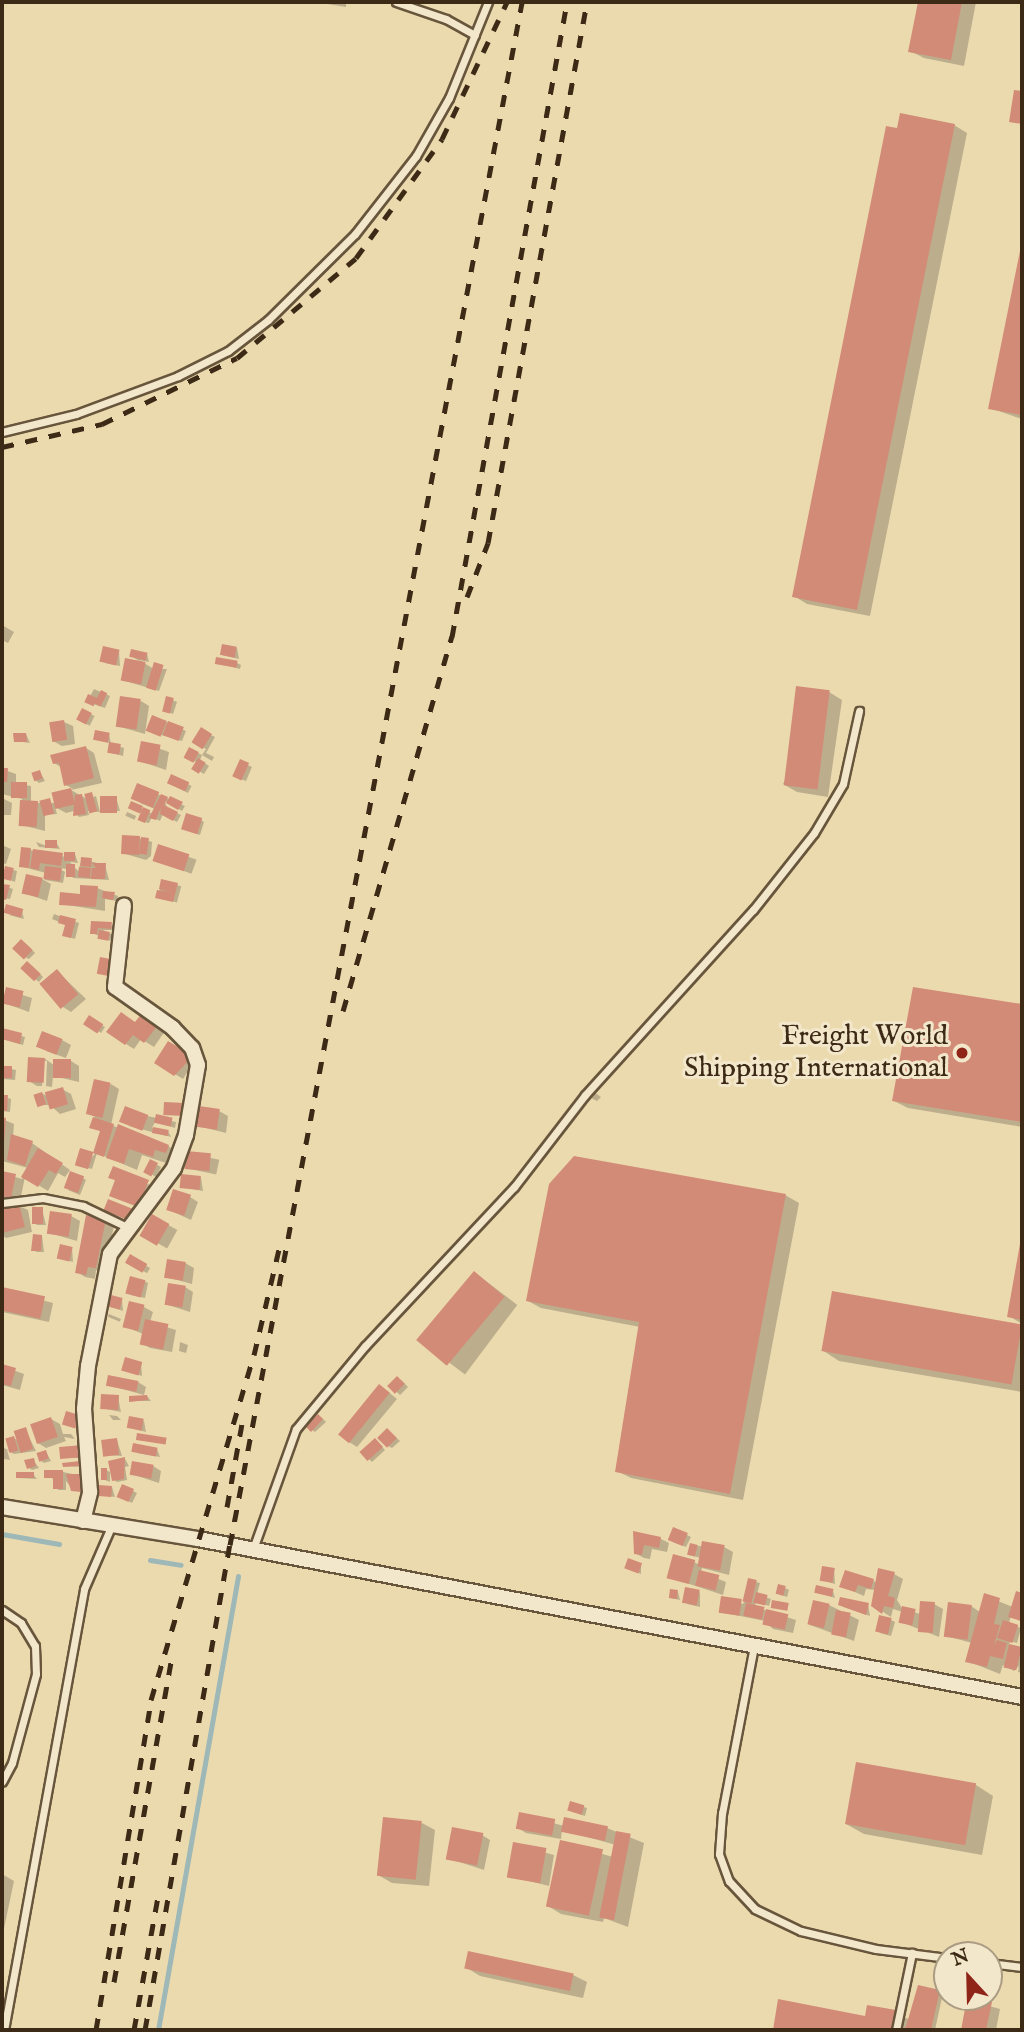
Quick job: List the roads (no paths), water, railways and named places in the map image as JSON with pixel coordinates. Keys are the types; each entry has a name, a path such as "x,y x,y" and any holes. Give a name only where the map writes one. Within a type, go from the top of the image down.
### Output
{"street":[{"path":"83,1521 90,1492 84,1409 88,1366 110,1254 127,1227 174,1168 186,1135 198,1065 192,1048 173,1028 115,987 124,905"},
{"path":"2,1507 253,1549 1022,1697"}],"lane":[{"path":"396,2 446,19 475,35"},
{"path":"2,432 76,414 178,376 228,351 268,320 355,234 409,166 449,98 488,2"},
{"path":"253,1549 296,1429 365,1346 514,1187 585,1095 753,910 814,833 843,784 859,711"},
{"path":"2,1203 43,1198 83,1206 127,1227"},
{"path":"4,2030 84,1589 111,1527"},
{"path":"2,1610 21,1623 35,1646 36,1674 12,1763 2,1782"},
{"path":"754,1646 722,1813 719,1854 729,1881 755,1909 801,1931 933,1956"},
{"path":"896,2030 912,1953"},
{"path":"1003,1965 1022,1967"}],"waterway":[{"path":"2,1534 59,1544"},
{"path":"150,1560 181,1565"},
{"path":"158,2030 238,1576"}],"railway":[{"path":"2,447 102,424 237,358 356,258 442,139 507,2"},
{"path":"145,2030 230,1545 522,2"},
{"path":"343,1011 452,637 567,2"},
{"path":"467,597 488,543 587,2"},
{"path":"96,2030 151,1700 254,1355 281,1241"},
{"path":"227,1507 242,1424"},
{"path":"114,1982 172,1658"},
{"path":"134,2030 158,1896"}],"place":[{"name":"Freight World Shipping International","path":"962,1053"}]}
